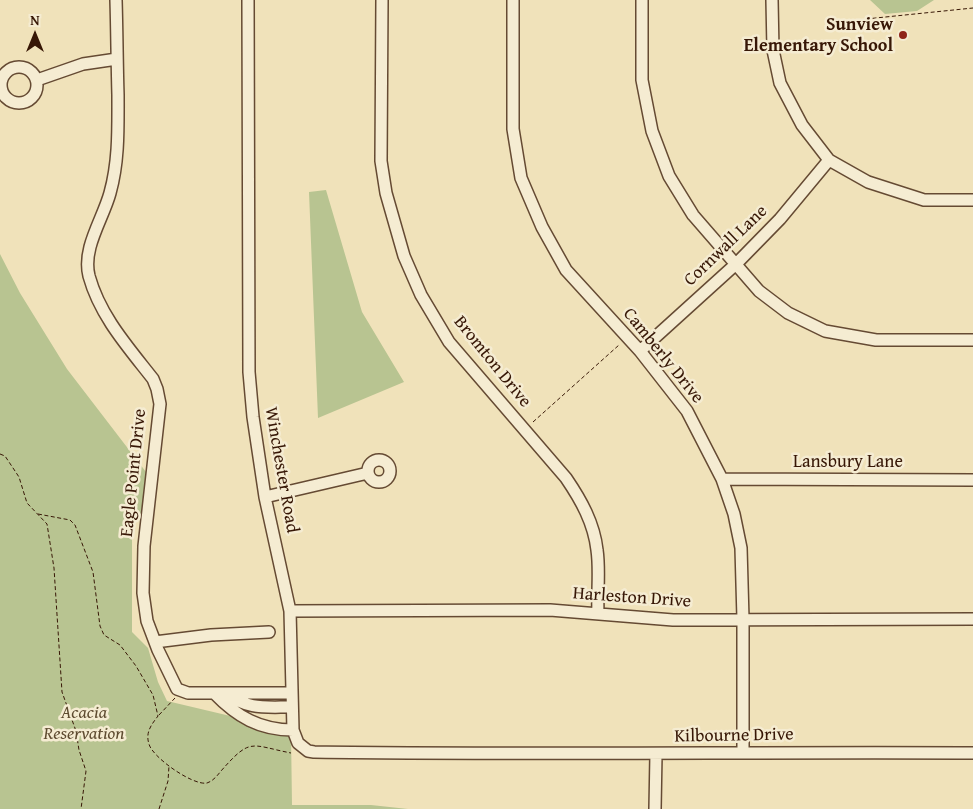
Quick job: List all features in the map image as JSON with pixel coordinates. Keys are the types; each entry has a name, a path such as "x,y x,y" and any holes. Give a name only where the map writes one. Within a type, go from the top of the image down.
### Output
{"street":[{"name":"Eagle Point Drive","path":"116,0 118,59 118,139 116,163 110,193 92,244 88,263 89,275 103,311 152,379 157,389 160,404 144,546 143,593 148,621 155,642 176,689 181,690"},
{"name":"Winchester Road","path":"248,0 249,372 253,417 265,497 290,611 293,730"},
{"name":"Bromton Drive","path":"382,0 382,161 386,192 404,256 421,295 449,342 566,478 579,497 591,524 597,550 598,612"},
{"name":"Camberly Drive","path":"513,0 513,129 521,178 542,227 566,270 640,351 687,411 722,479 734,514 741,548 743,752"},
{"path":"642,0 642,80 652,131 669,176 694,215 759,291 788,313 825,332 876,340 973,340"},
{"path":"772,0 773,50 780,82 802,125 829,160 868,182 924,200 973,200"},
{"path":"36,80 83,64 118,59"},
{"name":"Cornwall Lane","path":"640,351 736,264 780,220 829,160"},
{"path":"265,497 368,473"},
{"name":"Lansbury Lane","path":"722,479 973,480"},
{"name":"Harleston Drive","path":"290,611 550,610 598,612 673,620 973,619"},
{"path":"155,642 211,635 269,632"},
{"path":"181,690 188,693 291,693"},
{"path":"219,693 240,703 252,706 292,707"},
{"path":"219,693 228,707 247,720 279,730 293,730"},
{"name":"Kilbourne Drive","path":"293,730 298,743 308,751 496,754 973,753"},
{"path":"655,809 656,754"}],"path":[{"path":"866,19 973,8"},
{"path":"533,422 619,345"},
{"path":"0,454 4,456 19,477 27,503 47,524 52,546 62,692 76,731 79,750 86,771 81,809"},
{"path":"38,514 70,520 75,525 93,572 100,626 104,635 120,645 136,666 153,695 158,716"},
{"path":"181,690 150,727 148,743 155,754 197,783 206,783 214,779 238,752 248,746 264,746 291,752"},
{"path":"159,809 168,782 170,765"}],"green space":[{"path":"870,0 934,0 917,11 885,14"},
{"path":"326,190 362,312 404,382 318,418 309,192"},
{"name":"Acacia Reservation","path":"0,254 20,293 67,369 146,472 142,512 132,525 132,632 148,648 158,682 167,701 281,728 291,734 292,805 371,805 408,809 0,809"}],"place":[{"name":"Sunview Elementary School","path":"903,35"}]}
